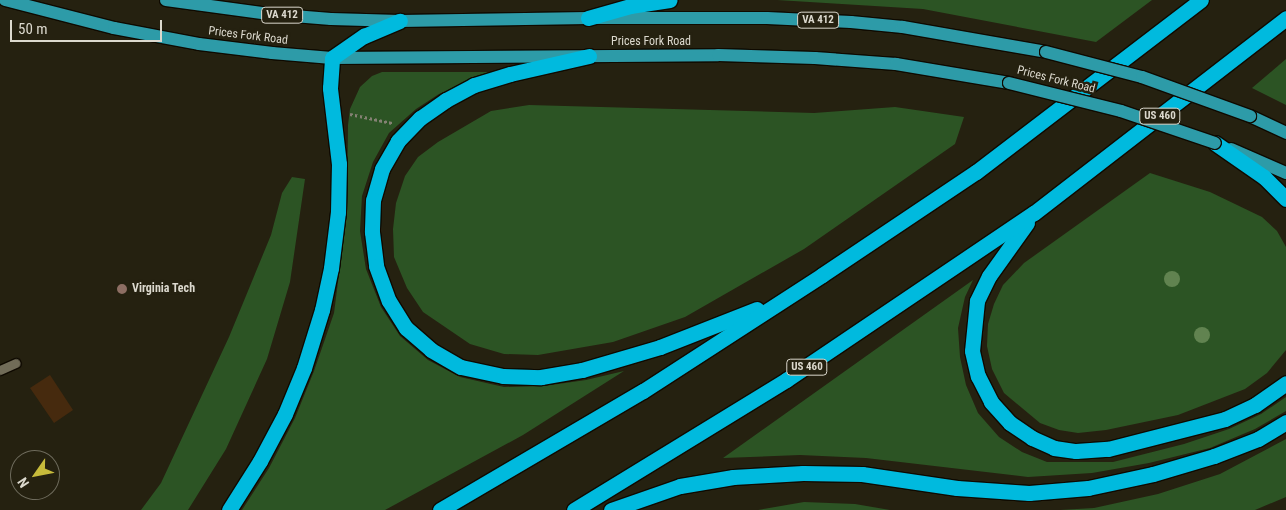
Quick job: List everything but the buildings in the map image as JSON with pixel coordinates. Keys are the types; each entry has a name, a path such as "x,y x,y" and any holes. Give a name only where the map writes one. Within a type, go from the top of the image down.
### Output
{"highway":[{"path":"588,18 630,6 670,0"},
{"path":"440,510 643,391 789,297 976,172 1201,0"},
{"name":"US 460","path":"574,510 786,380 1034,213 1286,18"},
{"path":"229,510 260,461 285,414 304,368 322,310 338,212 339,164 330,88 332,58 364,36 400,21"},
{"path":"589,56 510,74 474,85 446,100 420,118 398,141 382,168 373,200 372,232 376,266 389,301 406,328 431,350 461,367 503,376 541,376 582,370 660,347 789,297"},
{"path":"1214,143 1264,177 1286,199"},
{"path":"1034,213 989,276 977,301 972,351 978,376 991,402 1010,423 1032,438 1054,448 1076,451 1108,449 1181,432 1225,419 1255,405 1286,383"},
{"path":"610,510 680,486 733,477 803,473 862,474 957,488 1029,493 1088,488 1214,456 1258,439 1286,422"}],"main road":[{"name":"Prices Fork Road","path":"5,0 114,28 199,44 332,58 589,56 815,58 896,64 1009,83 1121,111 1214,143 1286,173"},
{"name":"Prices Fork Road","path":"166,0 269,14 400,21 767,18 851,22 903,27 1046,52 1142,78 1250,116 1286,133"}],"lane":[{"path":"0,370 16,363"}],"path":[{"path":"350,114 400,125"}],"green space":[{"path":"777,0 1152,0 1096,42 923,9"},
{"path":"1286,59 1286,105 1252,88"},
{"path":"382,72 495,72 439,94 416,109 389,133 373,162 362,196 360,231 366,269 381,307 400,336 428,360 460,377 504,387 544,386 586,380 624,371 523,435 385,510 242,510 269,468 295,418 334,313 347,212 348,125 350,109 360,87 372,76"},
{"path":"529,105 814,113 895,107 964,117 955,144 804,249 685,317 613,342 538,355 504,354 470,344 423,312 407,288 394,257 393,229 396,203 405,176 418,157 438,142 491,111"},
{"path":"1150,173 1210,192 1262,217 1277,231 1286,247 1286,350 1267,373 1245,389 1178,415 1106,430 1078,433 1059,430 1040,423 1004,393 992,369 987,346 988,324 994,304 1003,285 1024,263"},
{"path":"292,177 305,179 290,282 267,359 226,449 188,510 141,510 161,483 229,337 271,235 282,193"},
{"path":"973,280 965,297 958,328 960,357 966,385 978,413 999,437 1022,452 1047,462 1113,462 1184,444 1229,429 1261,414 1286,397 1286,411 1255,429 1210,448 1149,463 1092,473 1028,477 866,458 800,455 723,458"},
{"path":"1286,439 1286,497 1255,510 1060,510 1094,508 1158,494 1220,474"},
{"path":"804,502 855,504 890,510 758,510"}],"place":[{"name":"Virginia Tech","path":"122,289"}]}
